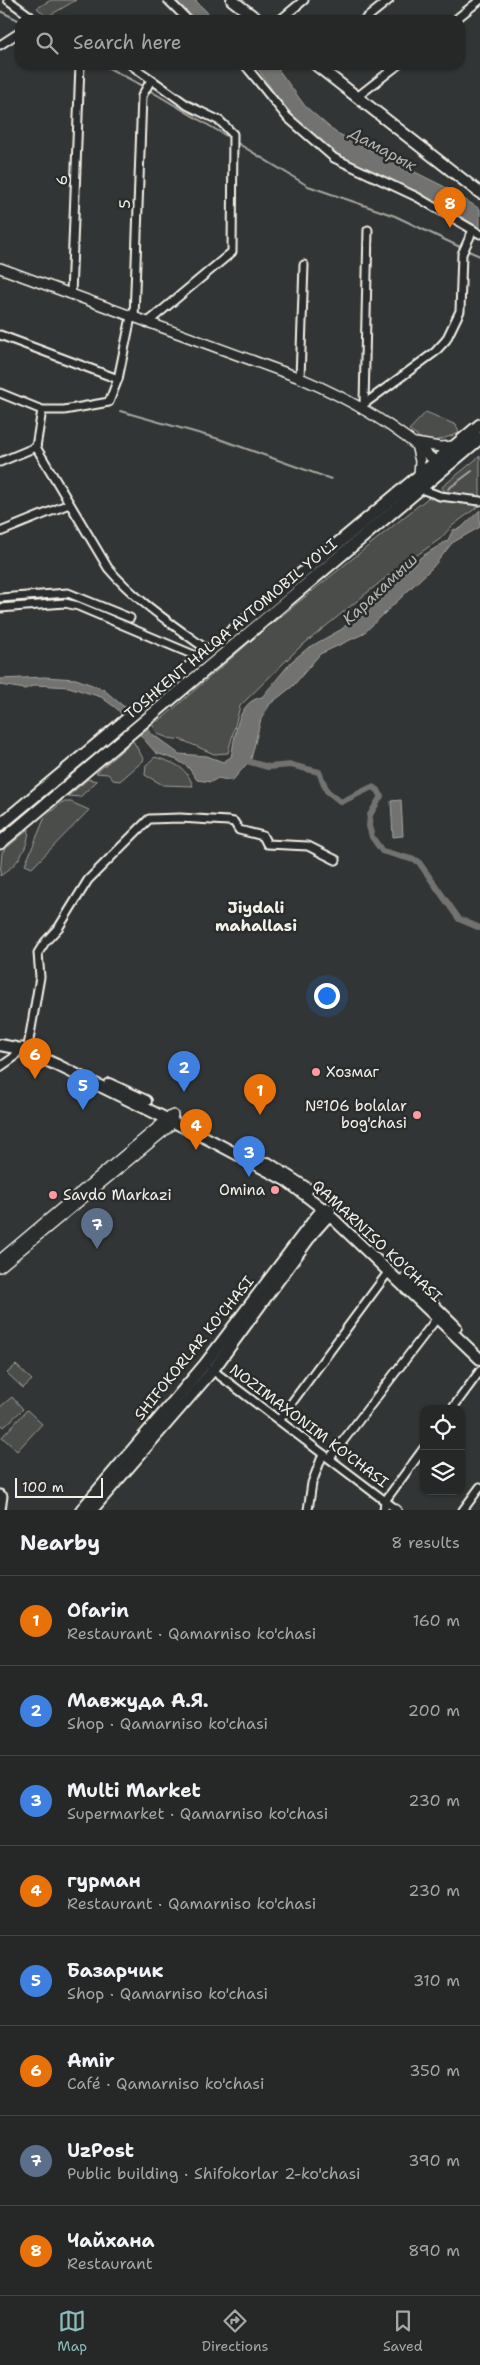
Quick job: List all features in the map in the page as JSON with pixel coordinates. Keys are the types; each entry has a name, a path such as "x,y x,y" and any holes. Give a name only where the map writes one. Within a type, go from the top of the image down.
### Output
{"highway":[{"name":"TOSHKENT HALQA AVTOMOBIL YO'LI","path":"0,825 117,728 146,712 339,558 421,489 454,446 480,425"},
{"name":"TOSHKENT HALQA AVTOMOBIL YO'LI","path":"0,843 125,737 146,712 201,658 331,548 419,475 439,466 480,438"},
{"path":"331,548 339,558"}],"main road":[{"path":"238,2 252,15"},
{"path":"322,70 480,194"},
{"name":"QAMARNISO KO'CHASI","path":"0,1039 25,1048 286,1172 480,1350"},
{"name":"QAMARNISO KO'CHASI","path":"0,1044 25,1048"},
{"path":"209,1367 313,1233 328,1210"},
{"name":"QAMARNISO KO'CHASI","path":"328,1210 480,1358"},
{"name":"SHIFOKORLAR KO'CHASI","path":"81,1510 209,1367"},
{"name":"SHIFOKORLAR KO'CHASI","path":"92,1510 209,1367"}],"street":[{"path":"8,0 29,15"},
{"path":"168,0 183,15"},
{"path":"286,15 304,0"},
{"path":"370,15 390,0"},
{"path":"461,15 480,0"},
{"path":"0,45 15,35"},
{"name":"6","path":"71,295 80,70"},
{"path":"135,70 148,85 220,121 233,140 232,252 147,323"},
{"path":"249,70 287,116 334,158 417,197 480,234"},
{"path":"357,98 392,70"},
{"name":"5","path":"42,410 64,410 109,402 118,379 132,318 142,96 148,85"},
{"path":"362,406 368,230"},
{"path":"362,406 435,352 446,340 460,311 462,254 474,230"},
{"path":"300,378 304,264"},
{"path":"0,268 132,318 300,378 362,406 415,442 439,466"},
{"path":"0,335 118,379"},
{"path":"0,393 42,410 36,447 69,504 118,580 153,611 202,646"},
{"path":"415,442 438,447 454,446"},
{"path":"415,442 420,462 419,475"},
{"path":"0,462 36,447"},
{"path":"421,489 440,496 480,501"},
{"path":"0,532 69,504"},
{"path":"0,598 68,593 130,618"},
{"path":"0,608 65,603 78,606 201,658"},
{"path":"0,1067 25,1048 40,976 38,954 45,942 59,927 88,880 149,819 180,818 234,822 239,830 263,836 267,844 308,846 336,860"},
{"path":"0,1259 170,1118"},
{"path":"0,1267 160,1135 170,1118"},
{"path":"279,1420 389,1271"},
{"path":"308,1510 312,1483 327,1456 437,1318"},
{"name":"NOZIMAXONIM KO'CHASI","path":"209,1367 397,1510"},
{"path":"455,1405 480,1371"},
{"path":"384,1510 385,1501 423,1450"},
{"path":"463,1510 480,1487"},
{"path":"0,1494 3,1496 1,1510"}],"shaded area":[{"path":"51,0 76,0 50,15 45,15 37,8"},
{"path":"172,0 195,0 210,15 186,15"},
{"path":"258,70 279,70 305,106 335,132 443,186 480,209 480,229 440,205 351,162 323,145 289,114"},
{"path":"426,412 456,425 459,433 433,441 422,439 409,430"},
{"path":"480,456 480,497 444,491 442,487"},
{"path":"429,497 480,505 452,526 440,539 394,571 299,648 240,706 228,753 214,754 182,740 158,734 152,724 164,717 259,634"},
{"path":"480,510 480,527 452,543 433,567 363,634 320,654 293,686 270,704 261,719 251,759 232,781 218,778 211,782 197,780 188,767 177,760 156,753 116,708 101,697 69,687 35,685 25,689 0,685 0,679 44,677 76,679 103,689 123,706 134,709 151,733 179,754 207,756 223,762 231,757 236,730 242,712 247,705 253,700 262,697 292,661 308,648 342,629 402,570 407,571 421,557 448,540 453,530 461,528"},
{"path":"324,559 327,562 156,706 153,703"},
{"path":"133,741 144,760 120,781 113,780 108,774 96,773"},
{"path":"104,745 107,748 0,838 0,833"},
{"path":"155,757 178,766 187,774 193,786 163,785 145,775 146,765"},
{"path":"88,779 97,781 80,797 68,796"},
{"path":"401,800 403,836 393,837 391,801"},
{"path":"62,802 71,802 89,810 32,868 25,865 45,817"},
{"path":"29,829 24,850 12,867 0,876 2,852"},
{"path":"16,1365 32,1380 23,1388 7,1373"},
{"path":"12,1397 23,1409 4,1427 0,1423 0,1407"},
{"path":"27,1410 42,1424 17,1451 2,1437"}],"waterway":[{"path":"0,11 15,18"},
{"path":"113,70 145,87"},
{"path":"149,90 230,138"},
{"path":"234,141 308,186 395,216 462,248"},
{"path":"466,250 480,256"},
{"path":"120,411 219,439 331,479"},
{"path":"448,489 472,471"},
{"path":"243,760 268,767 291,765 319,772 327,791 341,802 372,787 378,790 381,796 370,815 369,826 372,837 382,851 418,861 459,919 480,928"}],"place":[{"name":"Чайхана","path":"450,228"},
{"name":"Хозмаг","path":"316,1072"},
{"name":"Amir","path":"35,1079"},
{"name":"Мавжуда А.Я.","path":"184,1092"},
{"name":"Базарчик","path":"83,1110"},
{"name":"Ofarin","path":"260,1115"},
{"name":"№106 bolalar bog'chasi","path":"417,1115"},
{"name":"гурман","path":"196,1150"},
{"name":"Multi Market","path":"249,1177"},
{"name":"Omina","path":"275,1190"},
{"name":"Savdo Markazi","path":"53,1195"},
{"name":"UzPost","path":"97,1249"}],"district":[{"name":"Jiydali mahallasi","path":"256,916"}],"water label":[{"name":"Дамарык","path":"383,149"},
{"name":"Каракамыш","path":"380,589"}]}
